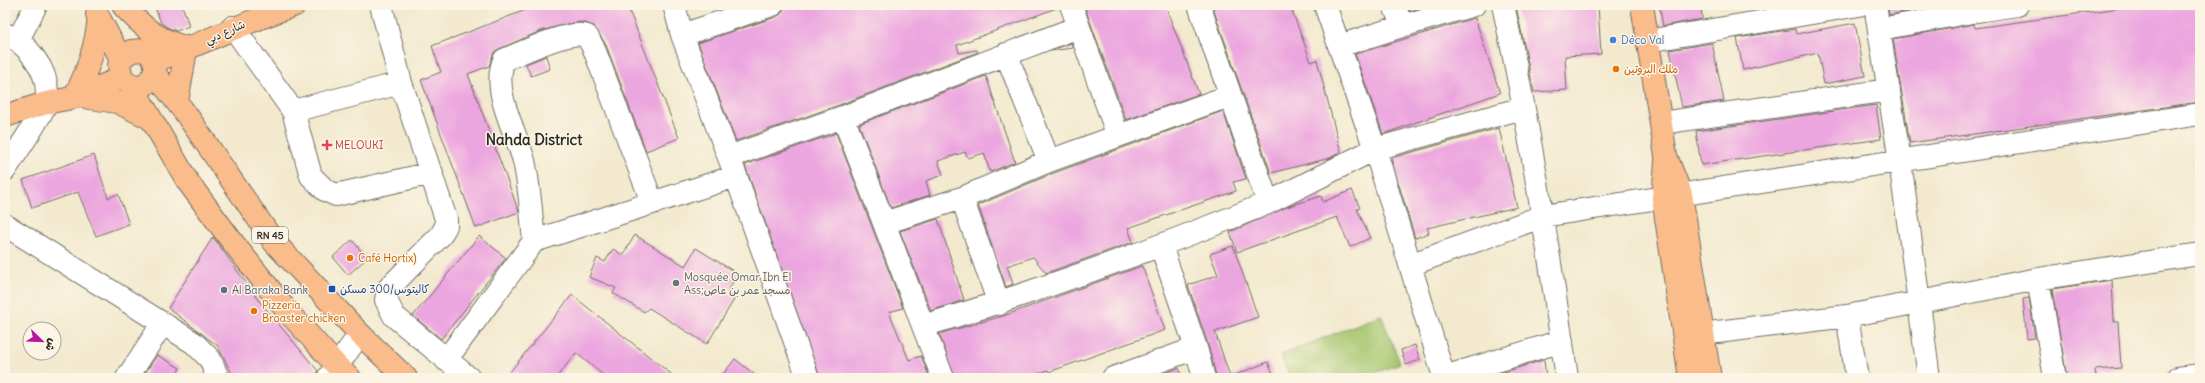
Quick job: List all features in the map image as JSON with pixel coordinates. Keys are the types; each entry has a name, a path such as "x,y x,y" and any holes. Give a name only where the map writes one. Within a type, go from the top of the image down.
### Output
{"main road":[{"name":"شارع دبي","path":"125,74 131,51 151,62 187,49 233,28 294,5"},
{"path":"1642,5 1693,335 1690,378"},
{"path":"123,6 142,26 156,37 187,49 177,102"},
{"name":"RN 45","path":"123,6 151,62 274,242 360,334 406,378"},
{"path":"75,96 90,58 97,35 96,11"},
{"name":"RN 45","path":"96,11 125,74 188,182 234,244 338,374"},
{"path":"5,116 46,103 75,96 125,74 145,85 151,62"},
{"path":"75,96 117,102 150,118"},
{"path":"1693,335 1710,378"}],"street":[{"path":"5,170 46,103 47,86 42,69 29,50 11,37 36,5"},
{"path":"380,5 401,83 446,219 446,226 442,235 388,289 386,300 394,316 469,378"},
{"path":"674,5 682,35 732,166 808,378"},
{"path":"682,35 772,5"},
{"path":"1071,5 1118,136"},
{"path":"1199,5 1229,96 1268,203"},
{"path":"1325,5 1375,149 1443,378 1562,341"},
{"path":"1394,5 1402,26"},
{"path":"1339,46 1474,5"},
{"path":"1503,5 1543,216 1567,378"},
{"path":"1648,41 1859,5"},
{"path":"1875,5 1900,161 1929,378"},
{"path":"1880,29 1983,7 2017,5"},
{"path":"446,360 534,241 652,202 843,117 1078,27"},
{"path":"233,28 293,111 311,176 330,194 336,196 432,174"},
{"path":"534,241 524,162 501,90 500,70 504,60 574,34 587,36 594,49 652,202"},
{"path":"1006,54 1049,161"},
{"path":"293,111 401,83"},
{"path":"1661,123 1889,90"},
{"path":"884,223 962,198 1049,161 1229,96"},
{"path":"922,326 999,304 1162,246 1268,203 1375,149 1523,108"},
{"path":"1410,265 1543,216 2200,114"},
{"path":"843,117 943,378"},
{"path":"962,198 999,304"},
{"path":"5,225 194,343 210,359 218,378"},
{"path":"1162,246 1196,348 1204,378"},
{"path":"1693,335 1847,316 2038,279 2200,254"},
{"path":"2038,279 2055,378"},
{"path":"1847,316 1858,378"},
{"path":"127,378 163,323"},
{"path":"338,374 360,334"},
{"path":"1113,378 1196,348"},
{"path":"2178,378 2200,375"}],"green space":[{"path":"1381,315 1400,363 1363,378 1290,378 1281,355"}],"building":[{"path":"154,5 182,5 189,26 176,31 167,27 161,23"},
{"path":"530,5 627,5 679,138 646,151 606,45 594,26 581,22 566,24 541,31 499,49 494,52 489,66 468,74 519,212 476,228 421,80 441,72 432,46 531,8"},
{"path":"792,5 1059,5 1059,7 957,45 959,53 977,50 978,52 839,105 736,141 698,43 776,17 781,14 784,8"},
{"path":"1084,5 1165,5 1199,94 1126,120"},
{"path":"1212,5 1290,5 1311,62 1317,60 1341,152 1330,158 1271,173"},
{"path":"1407,5 1429,5 1410,11"},
{"path":"1598,5 1601,54 1565,56 1567,90 1534,92 1516,6"},
{"path":"1659,5 1701,5 1702,19 1663,26"},
{"path":"1888,5 1941,5 1889,15"},
{"path":"2141,5 2200,5 2200,102 1910,143 1893,39 1974,24 1975,28"},
{"path":"1475,18 1500,93 1383,134 1355,54"},
{"path":"1855,23 1865,76 1824,84 1818,53 1743,70 1737,38 1795,29 1796,34"},
{"path":"1071,43 1073,48 1050,51"},
{"path":"1712,43 1724,101 1682,107 1670,50"},
{"path":"546,56 550,69 531,76 526,64"},
{"path":"986,76 1015,162 990,172 984,153 968,158 965,152 938,161 943,175 926,181 930,195 891,208 859,124"},
{"path":"1876,105 1881,139 1701,165 1696,131"},
{"path":"1223,111 1246,179 1233,182 1236,191 1128,228 1133,242 1046,273 1033,257 1007,266 1013,284 1006,287 978,205 1054,173"},
{"path":"1499,128 1517,207 1427,228 1429,233 1415,238 1391,158"},
{"path":"836,133 903,308 889,312 909,360 921,356 930,378 820,378 745,165"},
{"path":"94,155 108,198 118,194 129,224 96,236 78,192 32,208 23,180"},
{"path":"1352,190 1360,208 1357,209 1370,238 1350,247 1337,217 1237,252 1230,232 1287,207 1321,196 1323,202"},
{"path":"938,219 964,300 931,311 900,231"},
{"name":"Mosquée Omar Ibn El Ass;مسجد عمر بن عاص","path":"635,235 685,266 696,248 738,274 727,292 735,298 707,344 649,308 644,312 613,293 616,288 589,277 597,258 605,262 613,249 623,255"},
{"path":"479,236 506,258 441,339 413,316"},
{"path":"213,237 260,302 318,371 316,378 234,378 218,346 168,308"},
{"name":"Café Hortix)","path":"352,240 367,258 348,275 333,257"},
{"path":"1233,246 1258,317 1215,332 1230,377 1268,362 1275,378 1217,378 1216,376 1208,344 1188,285 1218,275 1210,254"},
{"path":"1142,266 1165,330 1049,372 1048,370 1027,378 955,378 939,334 1003,316"},
{"path":"2112,280 2114,322 2118,322 2121,368 2095,370 2096,376 2067,378 2052,289"},
{"path":"572,295 676,378 607,378 576,353 556,378 505,378"},
{"path":"2029,298 2035,338 2027,339 2023,299"},
{"path":"1415,345 1420,360 1406,365 1401,350"},
{"path":"157,355 180,368 175,378 142,378"},
{"path":"735,359 759,378 720,378"},
{"path":"1544,360 1546,378 1484,378"},
{"path":"1179,368 1182,378 1150,378"}],"place":[{"name":"Déco Val","path":"1613,40"},
{"name":"ملك البروتين","path":"1616,69"},
{"name":"MELOUKI","path":"327,145"},
{"name":"Café Hortix)","path":"350,258"},
{"name":"Mosquée Omar Ibn El Ass;مسجد عمر بن عاص","path":"676,283"},
{"name":"كاليتوس/300 مسكن","path":"332,289"},
{"name":"Al Baraka Bank","path":"224,290"},
{"name":"Pizzeria Broaster chicken","path":"254,311"}],"district":[{"name":"Nahda District","path":"534,140"}]}
